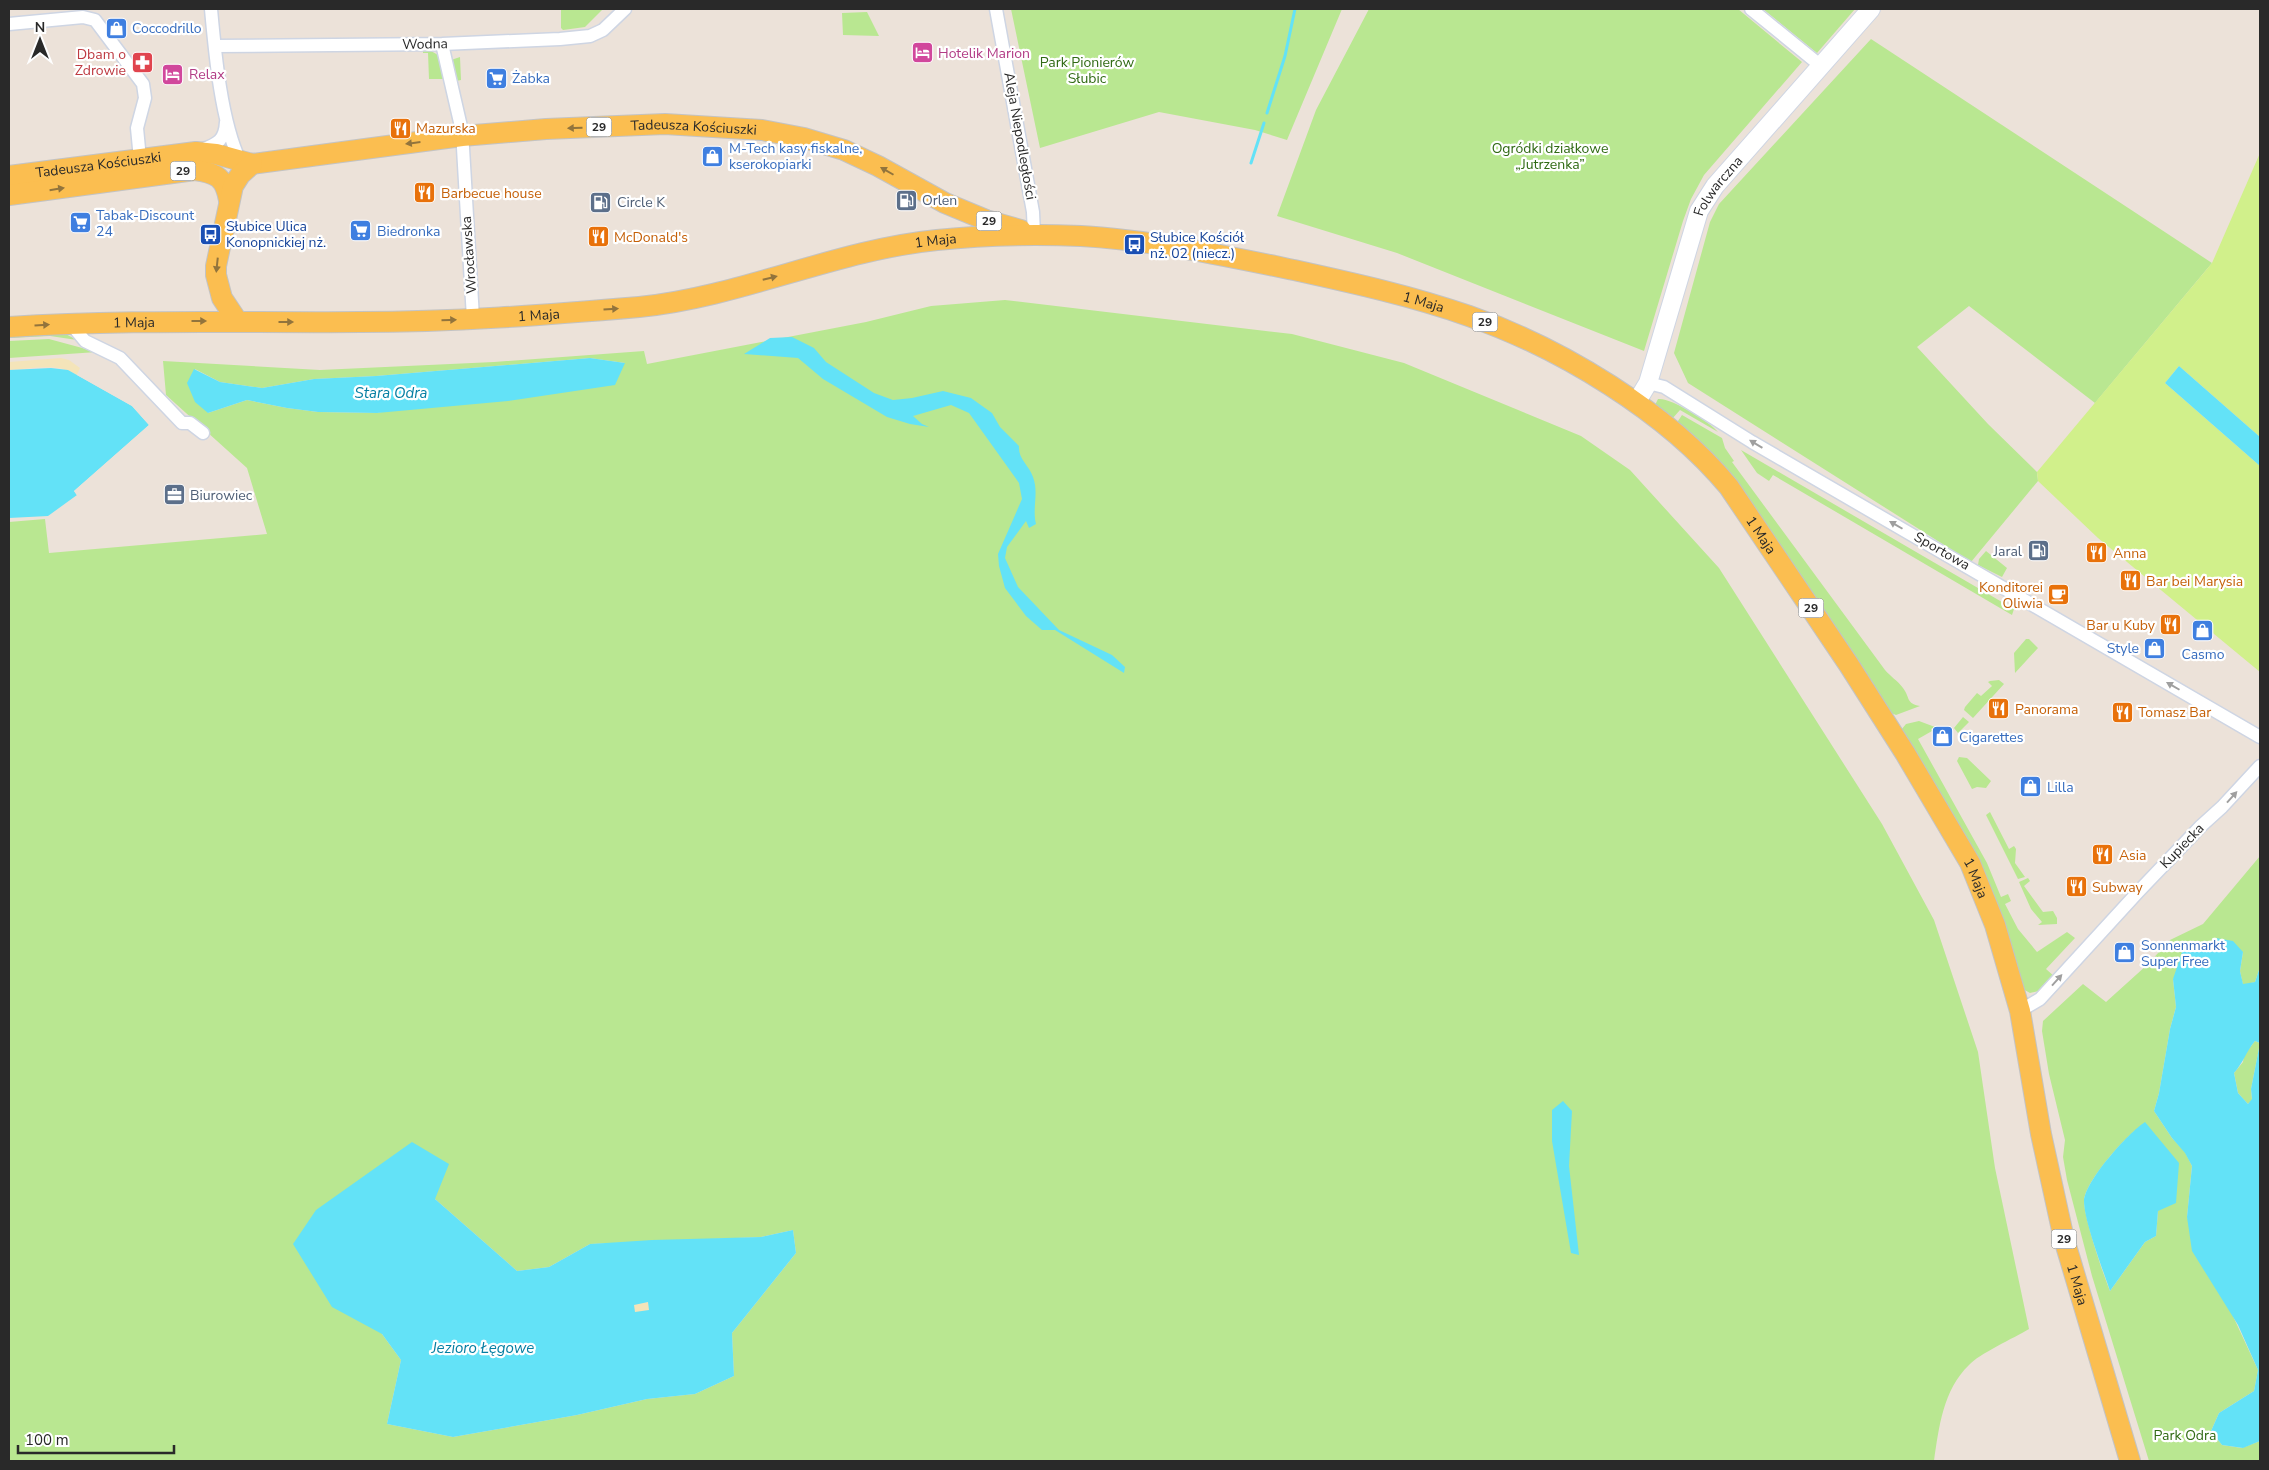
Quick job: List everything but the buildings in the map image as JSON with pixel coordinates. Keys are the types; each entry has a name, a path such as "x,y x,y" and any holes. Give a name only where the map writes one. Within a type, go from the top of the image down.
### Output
{"main road":[{"name":"Tadeusza Kościuszki","path":"9,176 196,152 216,154 246,162 462,136 546,129 665,124 762,130 804,138 844,150 878,166 945,203 986,220 1034,235"},
{"path":"238,322 222,298 216,275 229,200 233,186 246,162"},
{"name":"Tadeusza Kościuszki","path":"9,195 195,170 207,172 221,180 227,188 229,200"},
{"path":"942,240 951,231 953,224 952,215 945,203"},
{"name":"1 Maja","path":"9,327 70,323 364,322 473,318 644,306 685,299 880,250 942,240 1034,235 1108,238 1240,259 1328,278 1440,306 1475,318 1537,345 1636,403 1686,442 1710,464 1729,487 1849,665 1905,753 1970,863 1995,925 2020,1011 2041,1134 2064,1239 2130,1461"}],"street":[{"path":"211,9 227,119 234,148 246,162"},
{"name":"Wodna","path":"215,46 442,44 530,41 590,36 603,30 626,9"},
{"name":"Aleja Niepodległości","path":"996,9 1032,204 1034,235"},
{"path":"1751,9 1821,66"},
{"name":"Folwarczna","path":"1636,403 1648,383 1699,211 1715,186 1871,9"},
{"path":"9,24 83,17 95,20 143,84 146,98 137,128 140,159"},
{"name":"Wrocławska","path":"442,44 462,136 473,318"},
{"path":"196,152 210,147 225,135 227,119"},
{"path":"70,323 85,341 120,358 182,423 190,423 203,433"},
{"name":"Sportowa","path":"1648,383 1664,387 1752,442 2260,737"},
{"name":"Kupiecka","path":"2020,1011 2040,999 2138,892 2260,766"}],"green space":[{"path":"561,9 603,9 585,27 563,30 561,28"},
{"name":"Park Pionierów Słubic","path":"1011,9 1342,9 1287,140 1255,130 1159,112 1040,148"},
{"name":"Ogródki działkowe „Jutrzenka”","path":"1369,9 1738,9 1802,62 1704,175 1691,199 1683,221 1644,351 1397,253 1277,216 1316,110"},
{"path":"1763,9 1855,9 1817,53"},
{"path":"867,12 879,36 843,35 842,13"},
{"path":"1871,39 2212,263 2095,403 1969,306 1917,347 1988,424 2037,472 2038,481 1971,562 1688,383 1674,353 1710,222 1719,204"},
{"path":"423,51 431,51 438,55 445,79 429,79 428,53 423,53"},
{"path":"460,57 461,80 456,81 451,60"},
{"path":"2260,153 2260,437 2179,366 2165,383 2260,466 2260,672 2098,538 2038,481 2037,472 2212,263"},
{"path":"1005,300 1292,334 1404,363 1581,436 1630,470 1719,568 1882,824 1934,920 1978,1052 1995,1168 2029,1329 1980,1356 1960,1375 1948,1397 1940,1422 1934,1461 9,1461 9,522 45,519 49,553 267,534 247,468 166,395 163,361 320,370 494,362 644,351 647,364 866,322 931,306","holes":["590,358 625,363 377,413 318,412 247,400 208,413 195,369 220,382 262,388 314,379 376,376","412,1142 435,1199 517,1271 549,1267 590,1244 761,1237 793,1230 796,1253 732,1333 734,1376 695,1394 647,1399 577,1415 453,1437 387,1424 401,1360 382,1334"]},
{"path":"60,331 77,340 50,336 9,338 9,333"},
{"path":"49,339 97,352 9,358 9,341"},
{"path":"1658,399 1664,399 1690,411 1718,432 1680,410 1672,419 1655,405"},
{"path":"1682,415 1722,438 1725,448 1734,461 1732,462 1885,670 1901,685 1910,702 1920,706 1896,715 1889,712 1676,424"},
{"path":"1741,450 2014,609 2012,615 1773,475 1769,481 1757,473"},
{"path":"1986,551 2007,568 2002,577 1978,565 1979,559"},
{"path":"2026,639 2029,639 2038,648 2015,673 2014,653"},
{"path":"1999,680 2004,684 1973,718 1964,710 1977,693 1981,696 1992,686 1988,682"},
{"path":"1963,717 1969,722 1958,733 1954,728"},
{"path":"1919,721 1935,727 1931,729 1932,731 1918,739 1987,863 2001,897 2008,894 2011,901 2005,904 2018,929 2037,952 2067,932 2075,938 2046,969 2055,977 2039,991 2030,993 2023,989 1901,730 1906,724"},
{"path":"1959,757 1967,758 1991,781 1986,788 1977,787 1972,789 1957,761"},
{"path":"1990,812 2009,849 2014,846 2016,849 2015,863 2025,877 2018,879 1986,815"},
{"name":"Park Odra","path":"2260,856 2260,967 2255,982 2243,985 2240,971 2243,952 2205,951 2173,979 2176,1007 2154,1111 2172,1138 2185,1152 2192,1166 2187,1217 2258,1370 2254,1391 2219,1413 2211,1431 2222,1445 2242,1448 2260,1441 2260,1461 2149,1461 2092,1276 2067,1180 2063,1157 2065,1140 2049,1074 2042,1031 2043,1021 2083,984 2106,1002 2147,965 2170,940 2203,924","holes":["2145,1123 2158,1211 2156,1236 2145,1242 2110,1291 2090,1232 2084,1201 2086,1192 2108,1158 2128,1137"]},
{"path":"2028,878 2030,881 2024,886 2043,912 2053,911 2057,918 2057,924 2038,925 2042,922 2031,909 2019,882"},
{"path":"2255,1041 2260,1043 2251,1089 2252,1100 2248,1104 2238,1093 2234,1073 2243,1062 2244,1055"}],"sand":[{"path":"61,358 69,360 80,368 77,375 53,367 9,370 9,362"},
{"path":"648,1302 650,1310 635,1313 633,1305"}],"water":[{"path":"792,337 814,348 826,362 874,393 893,400 943,391 971,398 992,413 1000,427 1019,446 1020,455 1035,483 1036,524 1029,528 1026,521 1007,547 1005,558 1018,587 1059,630 1112,655 1125,667 1124,673 1055,630 1042,630 1026,616 1005,588 998,554 1022,499 1019,483 969,413 951,405 913,416 929,427 910,424 887,417 823,379 798,358 744,354 770,338"},
{"name":"Stara Odra","path":"590,358 625,363 615,385 508,401 377,413 318,412 247,400 208,413 195,402 187,383 194,369 220,382 262,388 314,379 376,376"},
{"path":"2179,366 2260,437 2260,466 2165,383"},
{"path":"51,368 68,370 132,406 149,425 74,491 77,495 48,516 9,518 9,370"},
{"path":"2216,938 2233,941 2243,952 2240,971 2243,984 2255,982 2260,967 2260,1043 2260,1441 2243,1448 2222,1445 2211,1431 2219,1413 2254,1391 2258,1370 2238,1325 2192,1251 2187,1217 2192,1166 2185,1153 2172,1138 2154,1111 2176,1007 2173,979 2183,949 2205,951","holes":["2255,1041 2260,1043 2251,1089 2252,1099 2248,1104 2238,1093 2234,1073"]},
{"path":"1563,1101 1572,1111 1569,1166 1579,1255 1571,1253 1552,1141 1552,1110"},
{"path":"2145,1122 2179,1163 2176,1203 2158,1211 2156,1236 2145,1242 2110,1291 2090,1233 2084,1201 2086,1192 2108,1158 2128,1136"},
{"name":"Jezioro Łęgowe","path":"412,1142 449,1164 435,1199 517,1271 549,1267 590,1244 761,1237 793,1230 796,1253 732,1333 734,1376 695,1394 647,1399 577,1415 453,1437 387,1424 401,1360 382,1334 332,1307 293,1244 316,1210","holes":["648,1302 649,1310 635,1312 634,1305"]}],"pier":[{"path":"78,373 133,404 151,425 77,491 78,497 74,491 149,425 132,406 77,375"}],"waterway":[{"path":"1267,113 1285,56 1295,9"},
{"path":"1251,163 1264,123"}],"place":[{"name":"Coccodrillo","path":"116,28"},
{"name":"Hotelik Marion","path":"922,53"},
{"name":"Dbam o Zdrowie","path":"142,62"},
{"name":"Relax","path":"173,74"},
{"name":"Żabka","path":"496,78"},
{"name":"Mazurska","path":"400,128"},
{"name":"M-Tech kasy fiskalne, kserokopiarki","path":"713,156"},
{"name":"Barbecue house","path":"425,193"},
{"name":"Orlen","path":"906,200"},
{"name":"Circle K","path":"601,202"},
{"name":"Tabak-Discount 24","path":"80,223"},
{"name":"Biedronka","path":"361,231"},
{"name":"Słubice Ulica Konopnickiej nż.","path":"210,234"},
{"name":"McDonald's","path":"598,237"},
{"name":"Słubice Kościół nż. 02 (niecz.)","path":"1134,245"},
{"name":"Biurowiec","path":"174,495"},
{"name":"Jaral","path":"2038,551"},
{"name":"Anna","path":"2097,553"},
{"name":"Bar bei Marysia","path":"2130,581"},
{"name":"Konditorei Oliwia","path":"2059,595"},
{"name":"Bar u Kuby","path":"2171,625"},
{"name":"Casmo","path":"2203,631"},
{"name":"Style","path":"2155,648"},
{"name":"Panorama","path":"1999,709"},
{"name":"Tomasz Bar","path":"2122,712"},
{"name":"Cigarettes","path":"1943,737"},
{"name":"Lilla","path":"2031,787"},
{"name":"Asia","path":"2103,855"},
{"name":"Subway","path":"2076,887"},
{"name":"Sonnenmarkt Super Free","path":"2125,953"}]}
